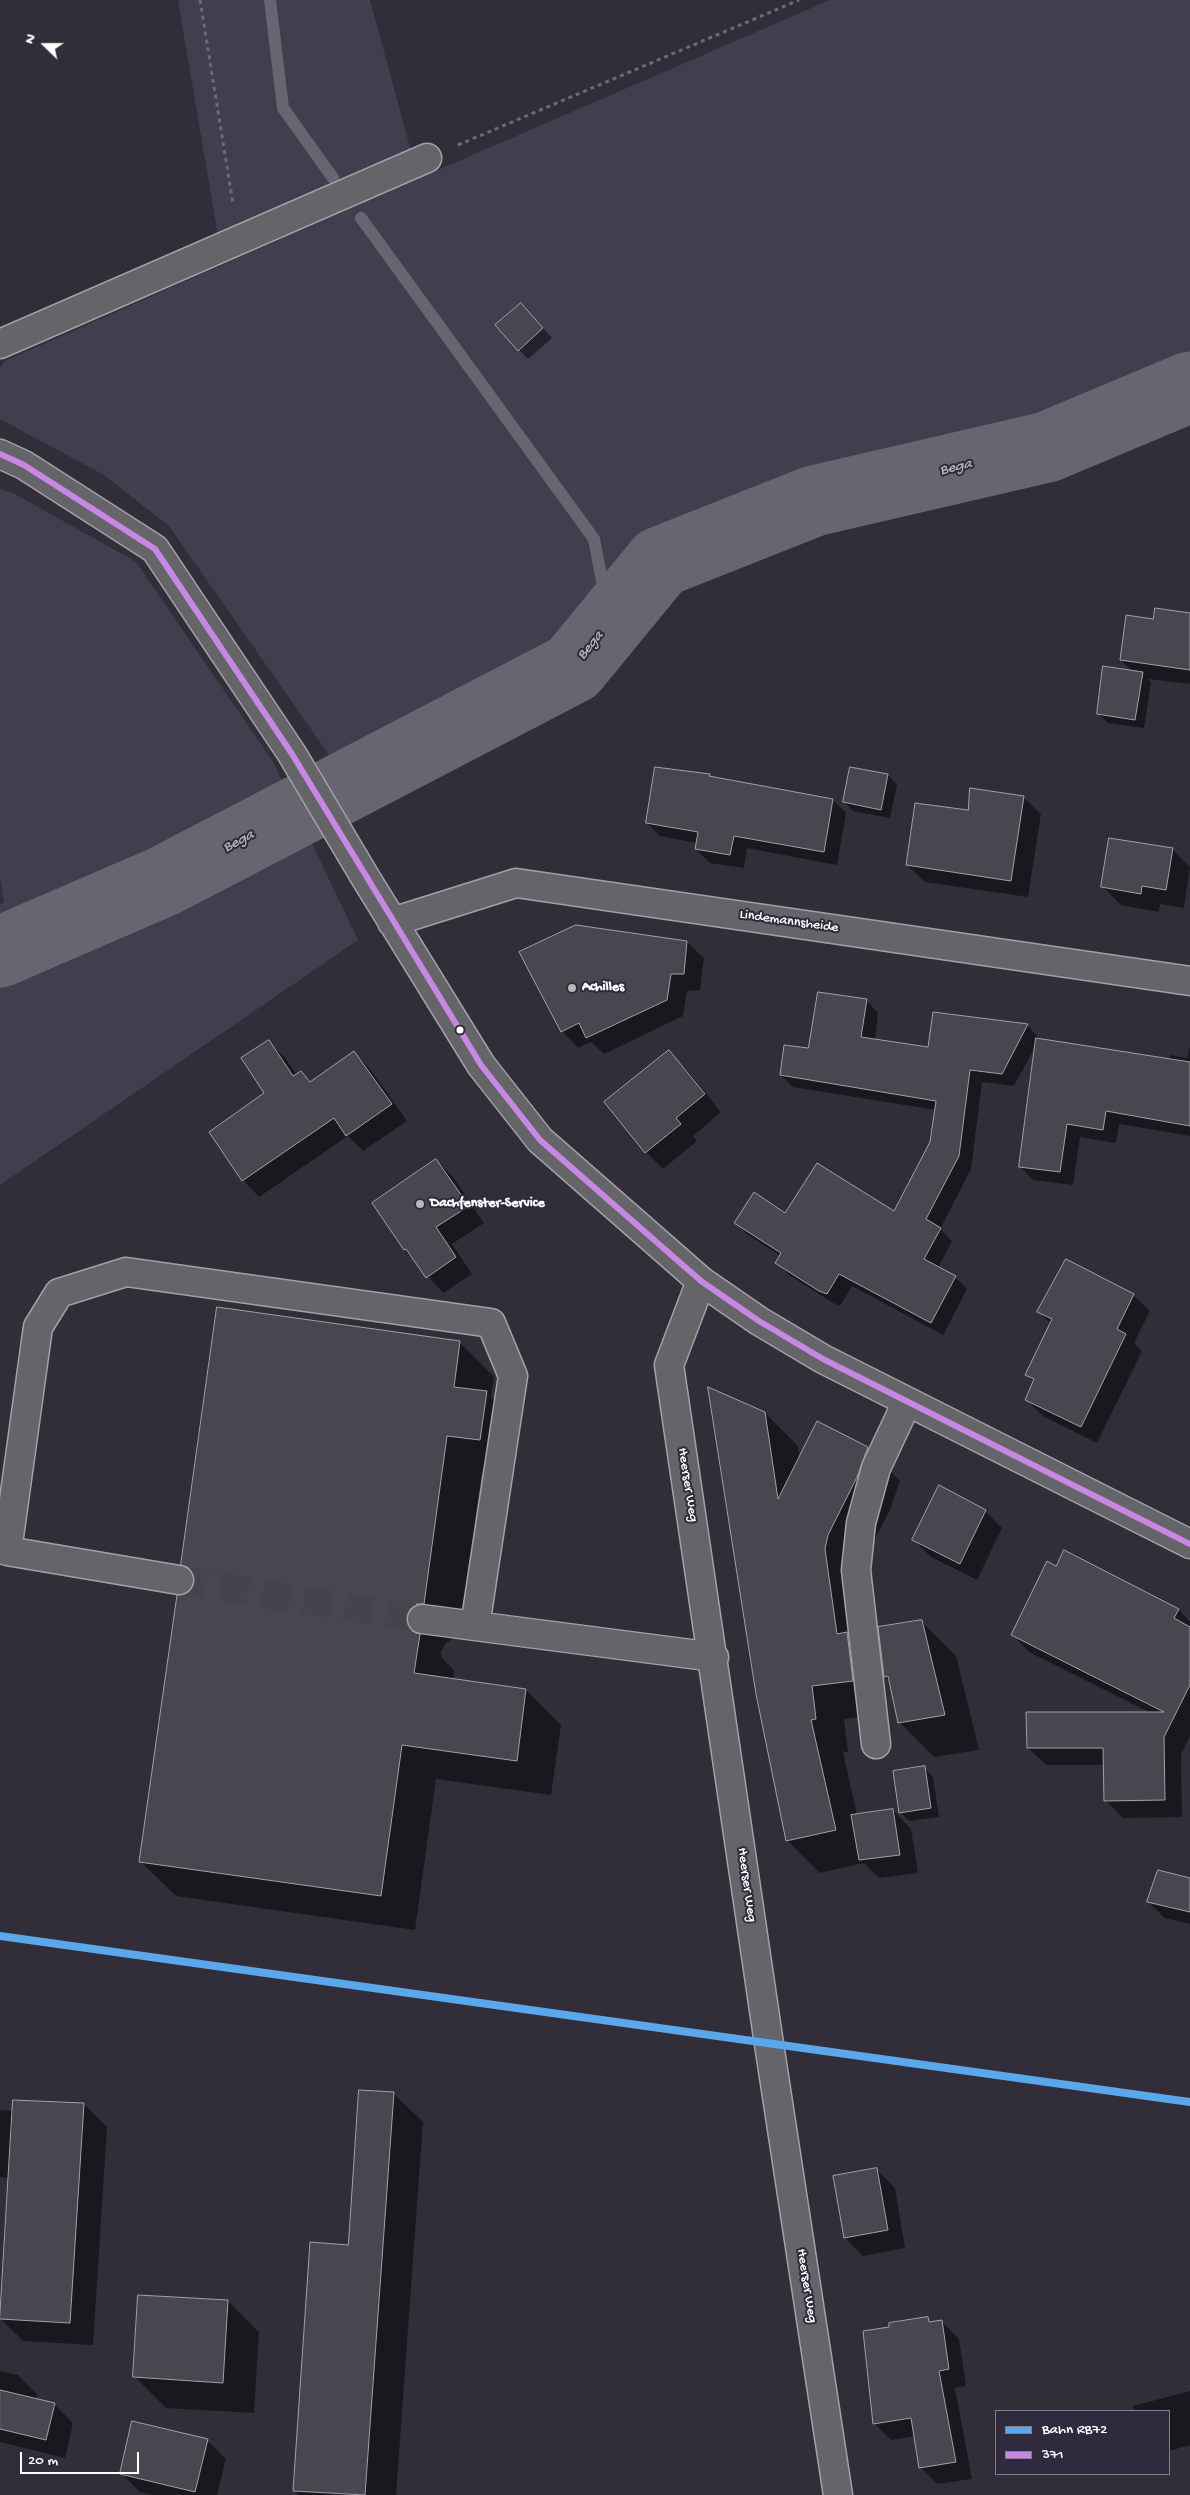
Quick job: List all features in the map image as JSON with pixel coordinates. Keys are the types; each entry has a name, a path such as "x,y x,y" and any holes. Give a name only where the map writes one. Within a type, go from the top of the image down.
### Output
{"street":[{"path":"0,344 427,158"},
{"path":"0,454 24,465 155,550 292,754 364,877 481,1066 540,1140 701,1280 759,1321 807,1350 907,1402 1190,1544"},
{"name":"Lindemannsheide","path":"392,922 516,883 1190,981"},
{"path":"179,1580 7,1552 38,1327 59,1293 126,1272 491,1322 513,1376 475,1626"},
{"name":"Heerser Weg","path":"701,1280 669,1364 714,1657 769,2044 838,2495"},
{"path":"876,1744 856,1570 861,1523 876,1468 907,1402"},
{"path":"422,1619 714,1657"}],"path":[{"path":"200,0 239,240"},
{"path":"427,158 799,0"}],"shaded area":[{"path":"178,0 370,0 411,151 218,236"},
{"path":"830,0 1190,0 1190,364 1035,435 803,485 646,547 552,656 341,772 169,526 104,475 0,419 0,367 5,361 401,186"},
{"path":"0,489 15,494 136,562 273,762 358,940 0,1185 0,904 4,902 0,878"}],"building":[{"path":"521,303 543,328 518,351 495,325"},
{"path":"1155,608 1190,613 1190,670 1120,660 1126,615 1153,619"},
{"path":"1103,666 1143,672 1135,720 1097,714"},
{"path":"655,767 710,774 709,776 833,799 824,852 734,836 730,855 695,849 698,832 646,823"},
{"path":"850,767 888,774 881,810 843,802"},
{"path":"970,788 1024,796 1011,881 906,865 915,803 968,810"},
{"path":"1109,838 1173,848 1166,890 1142,886 1141,894 1101,887"},
{"path":"576,925 687,941 684,974 671,974 667,1000 586,1038 579,1023 561,1032 519,952"},
{"path":"818,992 867,999 861,1037 928,1047 933,1012 1028,1024 1002,1074 970,1070 959,1156 926,1219 941,1228 924,1259 956,1276 931,1323 839,1274 827,1294 819,1291 775,1263 781,1253 734,1223 754,1192 785,1213 817,1163 894,1211 930,1142 936,1101 780,1075 784,1045 808,1048"},
{"path":"1036,1038 1190,1062 1190,1126 1106,1111 1103,1130 1067,1124 1060,1172 1019,1167"},
{"path":"269,1040 293,1076 301,1071 310,1082 354,1051 392,1104 346,1136 334,1118 242,1181 209,1132 264,1093 241,1058"},
{"path":"669,1050 705,1094 676,1118 681,1124 645,1153 604,1102"},
{"name":"Dachfenster-Service","path":"436,1159 469,1206 436,1227 456,1257 426,1278 372,1203"},
{"path":"1066,1259 1134,1294 1117,1329 1126,1334 1081,1427 1025,1400 1034,1379 1025,1375 1052,1319 1037,1312"},
{"path":"217,1307 460,1341 454,1387 487,1391 480,1440 447,1436 424,1604 416,1604 410,1609 407,1624 412,1631 420,1634 414,1673 526,1689 517,1761 402,1745 381,1896 139,1862 177,1595 185,1594 191,1590 194,1582 193,1574 189,1568 181,1565"},
{"path":"708,1387 765,1412 778,1499 817,1421 868,1447 857,1477 828,1535 825,1549 837,1634 847,1632 853,1681 812,1686 816,1719 811,1720 836,1830 786,1841 756,1694"},
{"path":"939,1485 986,1510 960,1564 912,1540"},
{"path":"1064,1550 1179,1609 1174,1618 1190,1627 1190,1685 1164,1737 1165,1800 1104,1801 1103,1748 1027,1748 1026,1712 1164,1712 1011,1635 1047,1561 1056,1566"},
{"path":"922,1620 945,1715 898,1723 888,1676 884,1677 878,1627"},
{"path":"925,1766 931,1808 899,1813 893,1771"},
{"path":"893,1809 900,1855 859,1860 851,1815"},
{"path":"1158,1870 1190,1878 1190,1912 1147,1902"},
{"path":"359,2090 394,2092 365,2495 293,2491 310,2242 348,2245"},
{"path":"13,2100 84,2103 70,2323 0,2319"},
{"path":"877,2168 888,2230 844,2238 833,2176"},
{"path":"138,2295 228,2300 223,2383 133,2377"},
{"path":"928,2317 929,2322 942,2320 949,2369 939,2371 956,2462 919,2468 911,2418 873,2424 863,2331 889,2327 889,2323"},
{"path":"0,2390 55,2403 46,2440 0,2429"},
{"path":"132,2421 208,2439 195,2492 120,2474"}],"waterway":[{"path":"270,0 283,108 333,178"},
{"path":"361,218 594,539 610,622"},
{"name":"Bega","path":"0,952 164,881 573,668 660,562 814,501 1047,447 1190,387"}],"tunnel":[{"path":"179,1580 422,1619"}],"rail line":[{"name":"RB72","path":"0,1936 1190,2102"}],"transit line":[{"name":"371","path":"0,454 24,465 155,549 292,754 481,1065 540,1140 701,1281 759,1321 823,1359 1190,1544"}],"place":[{"name":"Achilles","path":"572,988"},
{"name":"Dachfenster-Service","path":"420,1204"}]}
